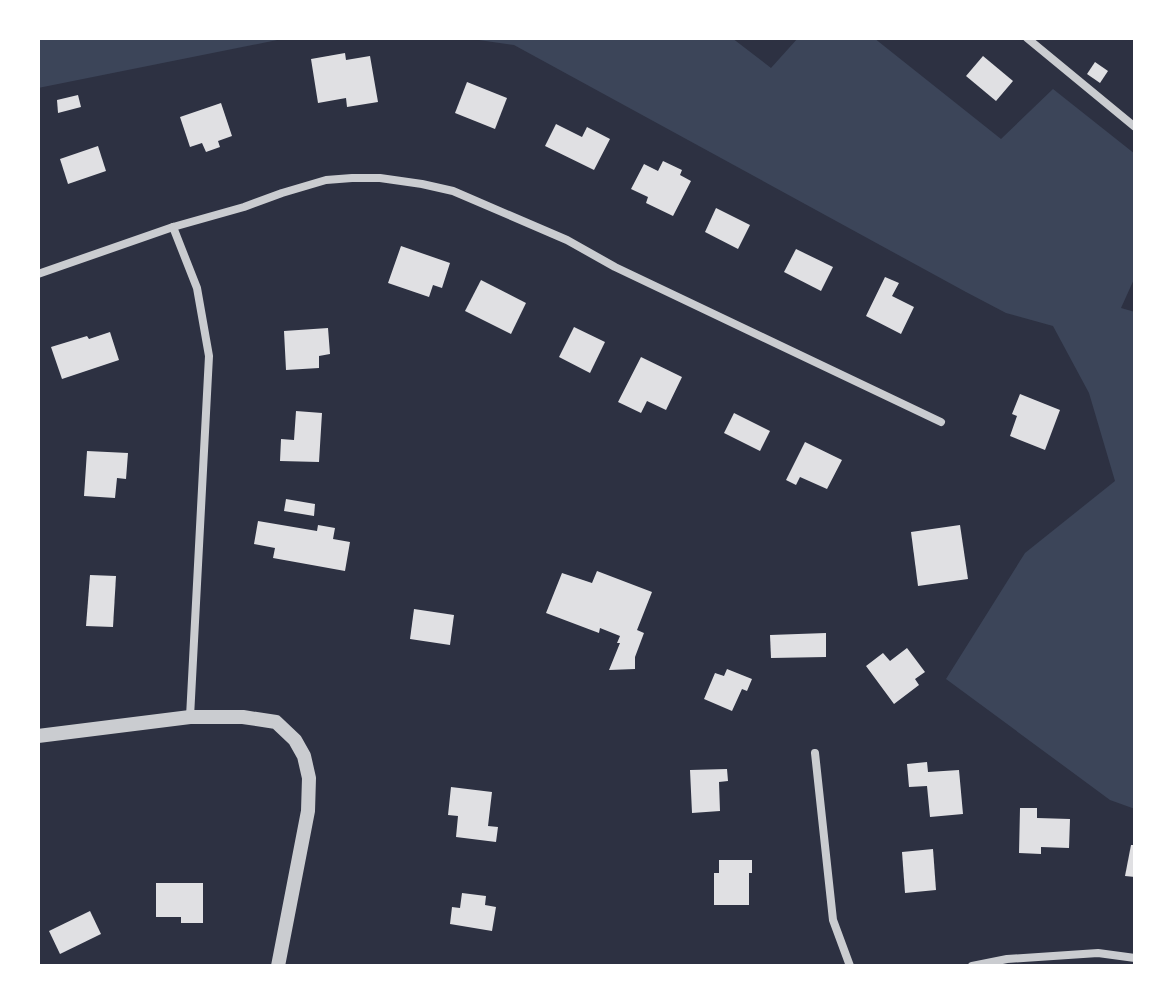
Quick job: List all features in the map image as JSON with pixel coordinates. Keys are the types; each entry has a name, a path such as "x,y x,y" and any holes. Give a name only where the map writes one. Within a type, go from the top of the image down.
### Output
{"street":[{"path":"1027,38 1135,127"},
{"path":"38,274 173,227 326,180 380,178 422,184 453,191 567,240 615,267 941,422"},
{"path":"173,227 197,288 209,356 190,717"},
{"path":"38,736 190,717 243,717 276,722 295,740 304,756 309,778 308,811 278,966"},
{"path":"815,753 833,920 850,966"},
{"path":"972,966 1098,953 1135,958"}],"shaded area":[{"path":"38,38 287,38 38,88"},
{"path":"465,38 732,38 771,68 798,38 874,38 1001,139 1053,89 1135,154 1135,277 1121,308 1135,312 1135,809 1110,800 946,679 1025,553 1115,481 1089,393 1053,326 1006,313 514,45"}],"building":[{"path":"345,53 346,60 370,56 378,102 347,107 346,98 318,103 311,59"},
{"path":"983,56 1013,81 996,101 966,76"},
{"path":"1095,62 1108,71 1100,83 1087,74"},
{"path":"467,82 507,98 495,129 455,113"},
{"path":"78,95 81,107 58,113 57,100"},
{"path":"221,103 232,136 218,141 220,147 206,152 202,143 190,147 180,117"},
{"path":"556,124 582,137 587,127 610,139 594,170 545,146"},
{"path":"98,146 106,171 68,184 60,159"},
{"path":"663,161 682,170 680,175 691,181 673,216 646,203 648,197 631,189 644,164 658,171"},
{"path":"716,208 750,225 738,249 705,232"},
{"path":"401,246 450,263 442,288 433,285 429,297 388,283"},
{"path":"796,249 833,267 821,291 784,272"},
{"path":"885,277 899,283 892,296 914,307 901,334 866,316"},
{"path":"481,280 526,303 511,334 465,311"},
{"path":"574,327 605,342 590,373 559,357"},
{"path":"328,328 330,354 319,356 319,368 286,370 284,331"},
{"path":"110,332 119,360 62,379 51,347"},
{"path":"641,357 682,377 666,410 647,401 641,413 618,402"},
{"path":"1020,394 1060,410 1045,450 1010,436 1017,416 1012,414"},
{"path":"296,411 322,413 319,462 280,461 281,439 294,440"},
{"path":"734,413 770,431 760,451 724,433"},
{"path":"805,442 842,460 827,489 800,477 796,485 786,480"},
{"path":"87,451 128,453 126,479 117,478 115,498 84,496"},
{"path":"286,499 315,504 314,516 284,511"},
{"path":"258,521 317,531 318,525 335,528 333,539 350,542 345,571 273,558 275,548 254,544"},
{"path":"960,525 968,579 918,586 911,532"},
{"path":"597,571 652,592 637,630 644,633 635,657 635,669 609,670 620,636 600,628 599,633 546,613 562,573 592,583"},
{"path":"90,575 116,576 113,627 86,626"},
{"path":"414,609 454,615 450,645 410,639"},
{"path":"826,633 826,657 771,658 770,635"},
{"path":"907,648 925,672 915,679 919,685 894,704 866,666 883,653 890,661"},
{"path":"727,669 752,679 747,691 742,689 732,711 704,699 715,673 724,676"},
{"path":"927,762 928,772 959,770 963,814 930,817 927,786 909,787 907,764"},
{"path":"727,769 728,781 719,782 720,811 692,813 690,770"},
{"path":"451,787 492,792 488,826 498,827 496,842 456,837 458,816 448,815"},
{"path":"1020,808 1037,808 1037,818 1070,819 1069,848 1041,847 1041,854 1019,853"},
{"path":"1131,845 1135,845 1135,877 1125,876"},
{"path":"933,849 936,890 905,893 902,852"},
{"path":"719,860 752,860 749,905 714,905 714,873 719,873"},
{"path":"156,883 203,883 203,923 181,923 181,917 156,917"},
{"path":"462,893 486,896 485,905 496,907 492,931 450,924 452,907 460,908"},
{"path":"90,911 101,934 60,954 49,931"}]}
